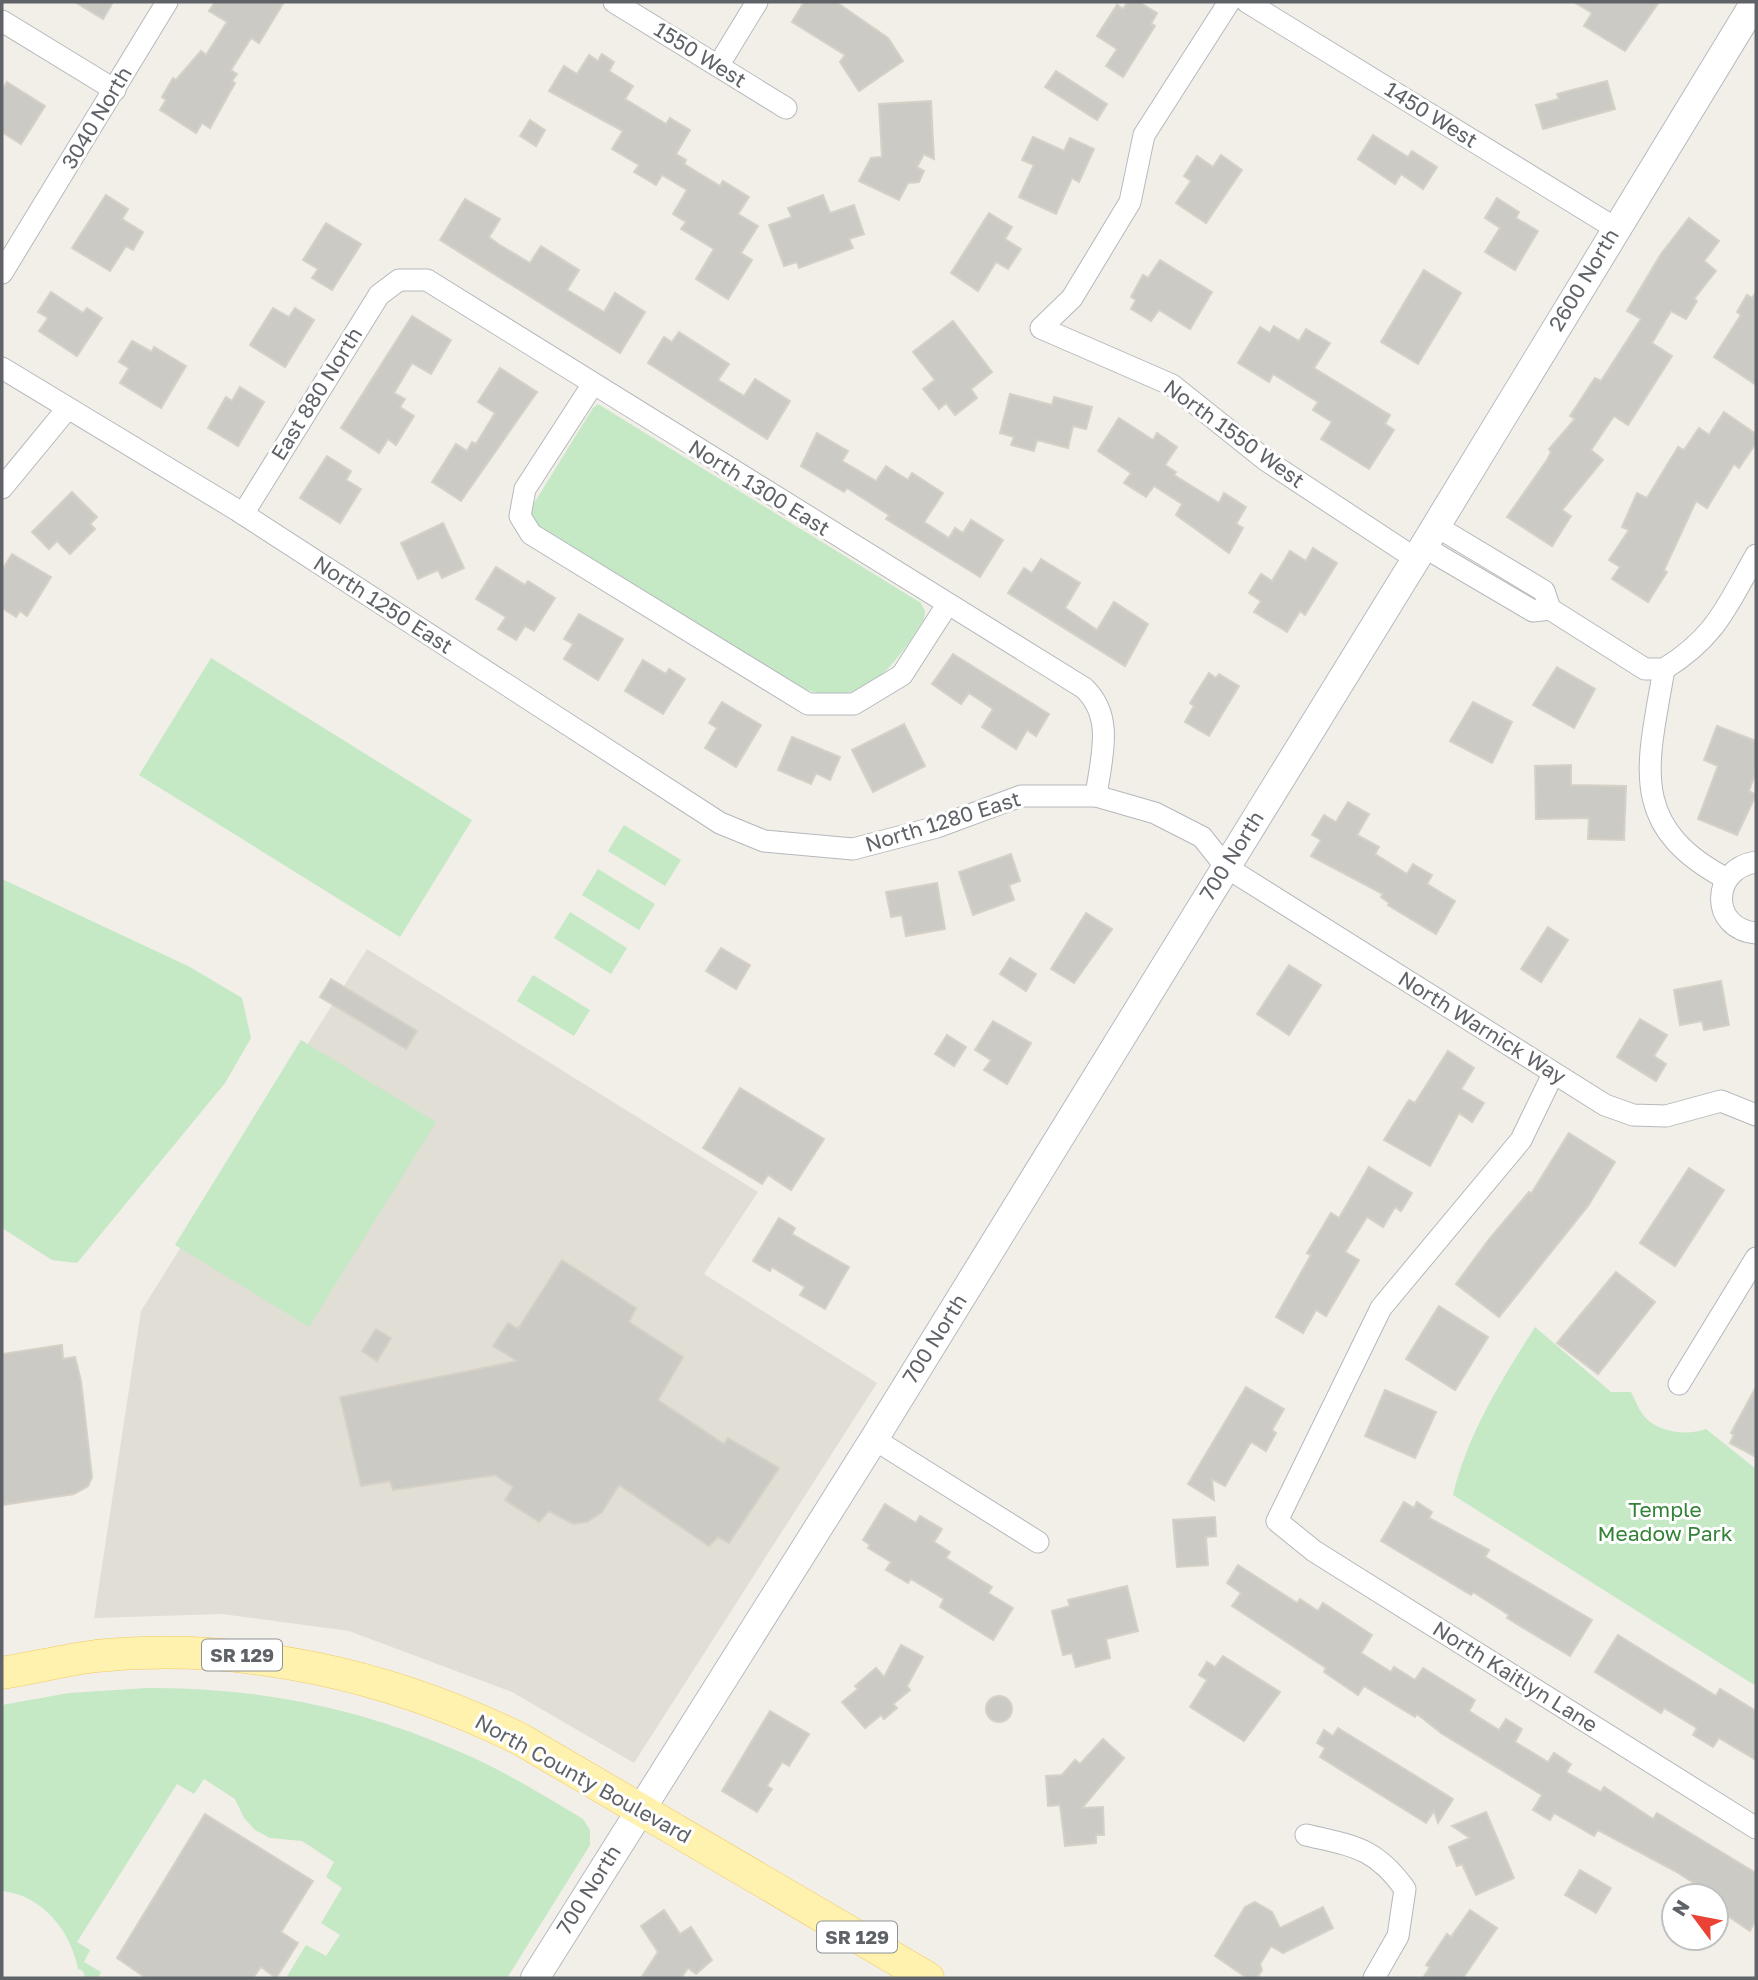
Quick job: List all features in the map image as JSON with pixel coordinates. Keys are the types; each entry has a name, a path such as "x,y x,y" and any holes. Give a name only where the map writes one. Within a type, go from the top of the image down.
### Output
{"main road":[{"name":"North County Boulevard","path":"2,1673 97,1656 246,1656 332,1671 415,1695 476,1717 520,1739 928,1978"}],"street":[{"name":"3040 North","path":"2,273 167,2"},
{"name":"1550 West","path":"614,2 786,108"},
{"path":"719,66 757,2"},
{"name":"North 1550 West","path":"1229,2 1144,135 1130,202 1072,298 1041,328 1172,385 1267,461 1425,544 1544,591 1550,609 1645,669 1664,669"},
{"name":"1450 West","path":"1247,2 1615,228"},
{"name":"2600 North","path":"1331,697 1755,2"},
{"path":"2,21 115,90"},
{"name":"North 1300 East","path":"399,280 427,280 1084,688 1097,701 1104,719 1096,796"},
{"name":"East 880 North","path":"243,514 380,295 399,280"},
{"name":"North 1250 East","path":"2,368 243,514 720,822 764,841"},
{"path":"593,384 524,489 520,516 531,534 808,704 854,704 902,675 947,605"},
{"path":"2,488 66,409"},
{"path":"1727,879 1676,844 1654,810 1649,755 1664,669 1688,654 1711,633 1756,555"},
{"name":"700 North","path":"535,1978 639,1808 874,1439 1331,697"},
{"name":"North 1280 East","path":"764,841 853,849 937,827 1021,796 1096,796 1155,813 1202,837 1226,867"},
{"path":"1756,862 1735,870 1722,889 1723,911 1738,928 1756,933"},
{"name":"North Warnick Way","path":"1226,867 1605,1105 1633,1115 1666,1116 1721,1101 1756,1115"},
{"name":"North Kaitlyn Lane","path":"1553,1074 1521,1140 1381,1308 1277,1521 1314,1551 1756,1828"},
{"path":"1679,1384 1756,1258"},
{"path":"874,1439 1038,1542"},
{"path":"1306,1835 1359,1848 1388,1866 1405,1889 1398,1936 1374,1978"}],"shaded area":[{"path":"367,949 758,1192 704,1274 877,1383 634,1763 512,1692 349,1631 222,1614 94,1618 141,1311"}],"green space":[{"path":"598,404 921,603 925,611 924,619 884,673 852,692 833,694 812,691 787,682 536,524 530,517 531,508"},
{"path":"211,658 472,820 400,937 139,775"},
{"path":"624,825 681,860 665,886 608,851"},
{"path":"598,869 655,904 639,930 582,895"},
{"path":"2,879 190,967 242,998 251,1038 225,1083 77,1263 52,1260 2,1228"},
{"path":"570,912 627,948 611,974 554,938"},
{"path":"533,975 590,1010 574,1036 517,1001"},
{"path":"301,1040 436,1122 309,1327 175,1245"},
{"name":"Temple Meadow Park","path":"1535,1327 1611,1392 1631,1392 1640,1411 1650,1422 1665,1429 1682,1432 1706,1429 1756,1469 1756,1686 1453,1495 1476,1429"},
{"path":"147,1688 228,1691 268,1696 385,1723 460,1752 523,1783 583,1819 590,1830 590,1845 507,1978 286,1978 306,1945 326,1956 340,1935 321,1923 342,1888 326,1877 334,1862 302,1841 270,1838 255,1830 244,1818 235,1799 204,1779 194,1794 177,1784 77,1942 90,1950 84,1962 101,1972 98,1978 85,1977 83,1971 78,1969 62,1929 53,1918 30,1900 2,1891 2,1705 69,1693"}],"building":[{"path":"75,2 113,2 103,19"},
{"path":"215,2 284,2 259,43 251,38 231,70 237,74 232,81 235,83 210,128 202,123 196,133 160,110 166,100 162,97 173,78 176,80 201,51 206,55 227,22 209,11"},
{"path":"804,2 836,2 888,38 903,61 859,91 840,62 845,55 792,22"},
{"path":"1128,2 1139,2 1157,13 1151,24 1155,26 1123,77 1106,66 1117,49 1097,36 1117,5 1123,9"},
{"path":"1574,2 1659,2 1625,51 1584,26 1592,13"},
{"path":"602,54 614,62 609,71 633,86 625,99 666,124 670,118 690,130 676,154 686,160 684,164 720,186 723,181 749,197 738,214 758,226 741,253 752,260 728,299 696,279 714,249 681,229 686,222 673,214 687,190 662,175 656,185 634,172 639,165 612,149 623,131 549,91 564,66 577,74 589,55 598,61"},
{"path":"1056,71 1107,104 1097,120 1045,87"},
{"path":"1607,81 1615,109 1543,129 1536,105 1559,99 1557,94"},
{"path":"7,82 45,106 21,144 2,132 2,90"},
{"path":"931,101 934,159 924,154 917,167 924,171 919,182 908,183 899,200 859,181 871,158 882,157 879,104"},
{"path":"530,120 545,130 536,146 520,136"},
{"path":"1373,135 1408,157 1412,151 1437,167 1423,189 1401,174 1395,184 1358,159"},
{"path":"1033,137 1064,151 1070,138 1094,149 1079,182 1072,178 1056,214 1019,197 1034,165 1022,160"},
{"path":"1221,155 1242,170 1206,223 1176,203 1191,181 1184,176 1197,156 1213,167"},
{"path":"106,195 128,209 122,219 143,232 133,250 126,246 110,271 72,248"},
{"path":"823,195 830,213 854,205 864,234 849,239 853,248 799,268 797,262 784,266 769,225 792,217 788,208"},
{"path":"1497,198 1519,212 1516,218 1538,231 1515,270 1485,252 1500,228 1485,218"},
{"path":"465,199 500,219 489,237 498,244 530,263 541,246 579,270 567,290 604,312 615,293 645,312 620,353 440,240"},
{"path":"989,213 1012,227 1005,239 1021,249 1008,269 996,262 978,291 951,273"},
{"path":"1689,218 1719,241 1704,261 1716,271 1694,299 1697,301 1686,319 1671,311 1652,343 1672,356 1628,425 1614,416 1591,450 1603,460 1562,510 1571,516 1552,546 1507,517 1547,460 1551,452 1549,449 1575,419 1570,416 1595,378 1601,381 1641,319 1627,311 1661,254"},
{"path":"326,223 361,244 332,290 312,278 318,269 303,260"},
{"path":"1160,260 1212,292 1190,329 1159,310 1151,321 1131,309 1136,300 1131,297 1143,275 1148,278"},
{"path":"1424,270 1461,293 1418,364 1381,342"},
{"path":"51,292 83,313 87,308 102,318 77,356 39,331 48,318 38,312"},
{"path":"1756,292 1756,385 1714,357 1741,315 1737,312 1747,295 1752,298"},
{"path":"273,308 289,317 295,308 314,320 285,367 250,345"},
{"path":"412,316 451,340 431,374 412,363 394,393 405,399 400,407 414,416 396,445 388,439 379,453 341,428"},
{"path":"953,321 992,372 971,389 977,398 955,415 946,403 939,409 923,389 935,380 913,352"},
{"path":"1274,326 1299,341 1306,329 1330,343 1314,368 1390,415 1385,424 1394,430 1369,469 1321,439 1332,422 1313,410 1318,402 1273,374 1269,382 1238,363 1260,327 1270,333"},
{"path":"679,332 729,364 718,380 744,396 755,379 790,401 767,439 648,363 664,337 672,342"},
{"path":"132,341 152,352 154,347 186,366 161,408 120,383 129,368 119,362"},
{"path":"500,368 537,392 461,501 432,482 456,444 467,451 472,442 476,444 495,413 478,402"},
{"path":"240,387 264,402 238,446 208,428 226,397 232,401"},
{"path":"1010,394 1052,405 1054,397 1092,407 1086,429 1073,426 1068,448 1037,440 1034,451 1011,445 1014,437 1000,433"},
{"path":"1724,412 1756,434 1756,443 1739,468 1734,464 1707,508 1696,501 1664,570 1667,572 1648,602 1612,579 1620,567 1609,560 1629,530 1622,527 1637,493 1647,498 1678,447 1684,450 1699,428 1709,435"},
{"path":"1119,418 1153,440 1157,433 1177,447 1165,465 1176,472 1174,475 1219,503 1224,493 1246,507 1236,524 1243,528 1229,553 1176,515 1182,504 1154,486 1146,497 1124,483 1131,473 1098,451"},
{"path":"817,433 848,451 842,461 876,481 886,466 908,480 912,473 943,493 924,522 949,538 955,528 963,533 971,520 1003,540 980,577 886,519 889,515 847,488 844,492 801,466"},
{"path":"327,456 351,471 346,480 361,489 340,523 300,498"},
{"path":"72,492 97,517 90,524 95,529 70,554 57,541 49,549 32,532"},
{"path":"443,523 464,568 442,578 438,570 418,579 401,543"},
{"path":"1313,548 1337,563 1305,615 1300,611 1287,632 1254,612 1261,601 1249,593 1261,574 1272,581 1290,551 1306,561"},
{"path":"12,554 51,577 27,616 20,611 16,617 2,608 2,570"},
{"path":"1041,559 1080,583 1065,608 1097,630 1114,602 1148,624 1125,666 1008,593 1024,568 1032,573"},
{"path":"496,567 525,585 528,581 555,598 534,631 525,626 516,640 498,629 506,617 476,599"},
{"path":"579,614 623,639 598,680 564,659 573,644 564,639"},
{"path":"953,654 1049,714 1036,736 1027,730 1016,749 982,727 993,709 969,693 961,704 932,684"},
{"path":"643,660 666,674 669,669 685,679 663,714 625,691"},
{"path":"1557,667 1595,689 1574,728 1533,705"},
{"path":"1209,673 1216,678 1219,674 1239,686 1209,736 1185,722 1194,706 1190,703"},
{"path":"722,702 761,725 736,767 705,748 717,728 709,723"},
{"path":"1473,702 1512,722 1492,763 1450,741"},
{"path":"904,724 925,766 873,792 852,750"},
{"path":"1717,726 1756,741 1756,771 1749,791 1756,795 1737,835 1698,819 1718,766 1704,760"},
{"path":"792,737 840,757 830,780 816,773 811,784 778,770"},
{"path":"1571,765 1571,785 1626,786 1624,840 1588,839 1589,818 1536,819 1535,766"},
{"path":"1348,802 1369,814 1357,835 1379,847 1375,854 1407,874 1413,864 1432,875 1427,884 1455,901 1436,934 1388,905 1381,897 1383,894 1311,856 1321,840 1312,835 1324,815 1336,822"},
{"path":"1011,854 1020,881 1009,885 1014,900 973,915 959,872"},
{"path":"937,883 945,929 906,936 902,915 891,917 886,892"},
{"path":"1086,913 1112,929 1074,983 1051,969"},
{"path":"1548,927 1568,940 1541,982 1521,969"},
{"path":"721,948 750,965 736,989 706,971"},
{"path":"1010,958 1036,974 1026,991 1000,974"},
{"path":"1289,965 1321,985 1289,1035 1257,1014"},
{"path":"331,979 417,1031 406,1049 320,997"},
{"path":"1721,981 1729,1025 1704,1030 1702,1021 1680,1025 1674,990"},
{"path":"1640,1019 1667,1035 1654,1056 1666,1064 1656,1081 1617,1057"},
{"path":"993,1021 1031,1043 1007,1084 984,1070 991,1060 975,1050"},
{"path":"947,1035 966,1047 954,1066 935,1054"},
{"path":"1448,1051 1474,1068 1461,1089 1484,1103 1472,1122 1459,1113 1430,1166 1384,1140 1409,1100 1415,1103"},
{"path":"740,1088 824,1139 791,1190 768,1175 762,1184 703,1148"},
{"path":"1569,1133 1615,1162 1588,1206 1499,1317 1456,1284 1490,1238 1529,1192 1531,1194"},
{"path":"1369,1167 1412,1193 1401,1211 1395,1207 1383,1227 1367,1217 1345,1252 1359,1260 1326,1316 1316,1310 1303,1333 1276,1317 1311,1255 1307,1253 1331,1213 1339,1218"},
{"path":"1689,1168 1724,1190 1675,1266 1640,1243"},
{"path":"779,1218 795,1228 792,1234 849,1267 825,1309 800,1295 805,1287 772,1267 770,1271 753,1261"},
{"path":"562,1260 636,1308 629,1322 683,1357 658,1400 724,1444 728,1438 779,1468 729,1543 718,1537 709,1546 619,1485 602,1512 587,1522 573,1524 549,1511 539,1522 505,1500 513,1487 495,1475 393,1490 390,1481 361,1486 340,1397 517,1361 493,1346 508,1323 518,1329"},
{"path":"1616,1272 1655,1302 1598,1374 1557,1343"},
{"path":"1439,1306 1488,1337 1455,1390 1406,1359"},
{"path":"376,1329 391,1338 377,1361 362,1351"},
{"path":"62,1345 63,1359 75,1357 81,1381 92,1477 88,1486 74,1494 2,1505 2,1354"},
{"path":"1246,1387 1284,1409 1272,1430 1276,1433 1266,1451 1251,1442 1225,1486 1212,1479 1214,1500 1188,1484"},
{"path":"1756,1387 1756,1457 1730,1443 1734,1435 1731,1433"},
{"path":"1385,1390 1436,1412 1415,1458 1365,1436"},
{"path":"1404,1502 1414,1508 1417,1502 1432,1512 1429,1518 1489,1550 1485,1557 1592,1620 1570,1656 1507,1618 1509,1615 1473,1592 1471,1595 1381,1541"},
{"path":"885,1504 916,1523 920,1516 942,1529 934,1542 950,1552 946,1558 992,1587 988,1593 1013,1608 993,1640 940,1607 944,1599 911,1579 908,1583 886,1570 891,1562 868,1548 870,1545 863,1540"},
{"path":"1215,1517 1216,1536 1206,1537 1208,1565 1177,1567 1173,1520"},
{"path":"1238,1565 1297,1603 1300,1599 1318,1611 1323,1603 1372,1635 1361,1653 1391,1672 1394,1667 1415,1680 1423,1668 1475,1700 1469,1711 1499,1730 1506,1719 1522,1729 1515,1742 1548,1762 1554,1753 1571,1764 1566,1772 1601,1792 1604,1787 1653,1819 1657,1813 1756,1873 1756,1919 1750,1931 1730,1917 1730,1882 1692,1882 1598,1830 1594,1836 1554,1813 1550,1820 1533,1810 1542,1795 1441,1733 1417,1714 1415,1717 1364,1686 1358,1695 1324,1672 1326,1668 1232,1606 1241,1593 1227,1583"},
{"path":"1127,1586 1138,1631 1106,1639 1110,1658 1076,1667 1072,1653 1063,1655 1052,1611 1070,1606 1068,1600"},
{"path":"1618,1635 1716,1696 1720,1689 1756,1711 1756,1760 1719,1738 1713,1747 1693,1735 1697,1728 1664,1708 1661,1713 1595,1672"},
{"path":"901,1645 923,1657 907,1686 910,1690 893,1704 897,1708 884,1719 881,1715 865,1728 842,1702 858,1689 855,1686 876,1668 884,1677"},
{"path":"1223,1656 1280,1692 1244,1741 1190,1707 1207,1680 1199,1675 1207,1662 1215,1667"},
{"path":"999,1696 1008,1700 1012,1709 1008,1718 999,1722 990,1718 986,1709 990,1700"},
{"path":"770,1711 809,1734 789,1766 782,1762 767,1786 772,1789 757,1812 722,1791"},
{"path":"1338,1728 1453,1799 1438,1823 1434,1811 1426,1823 1320,1757 1325,1748 1317,1743 1324,1730 1333,1736"},
{"path":"1103,1739 1124,1758 1082,1808 1103,1807 1104,1835 1096,1835 1096,1843 1065,1846 1060,1805 1048,1806 1046,1776 1062,1775 1075,1760 1080,1764"},
{"path":"1486,1812 1514,1878 1476,1895 1462,1864 1457,1866 1449,1847 1470,1838 1452,1826"},
{"path":"205,1814 313,1881 281,1932 298,1943 276,1978 261,1967 253,1978 146,1978 117,1958"},
{"path":"1580,1870 1611,1888 1596,1913 1565,1895"},
{"path":"1255,1902 1272,1912 1280,1928 1323,1907 1333,1928 1283,1953 1271,1946 1260,1964 1262,1970 1257,1978 1247,1978 1215,1956 1245,1907"},
{"path":"664,1910 680,1934 691,1927 712,1960 696,1974 688,1968 681,1978 641,1978 658,1952 641,1926"},
{"path":"1470,1910 1497,1928 1463,1978 1423,1978 1430,1967 1426,1965 1447,1934 1451,1937"}]}
